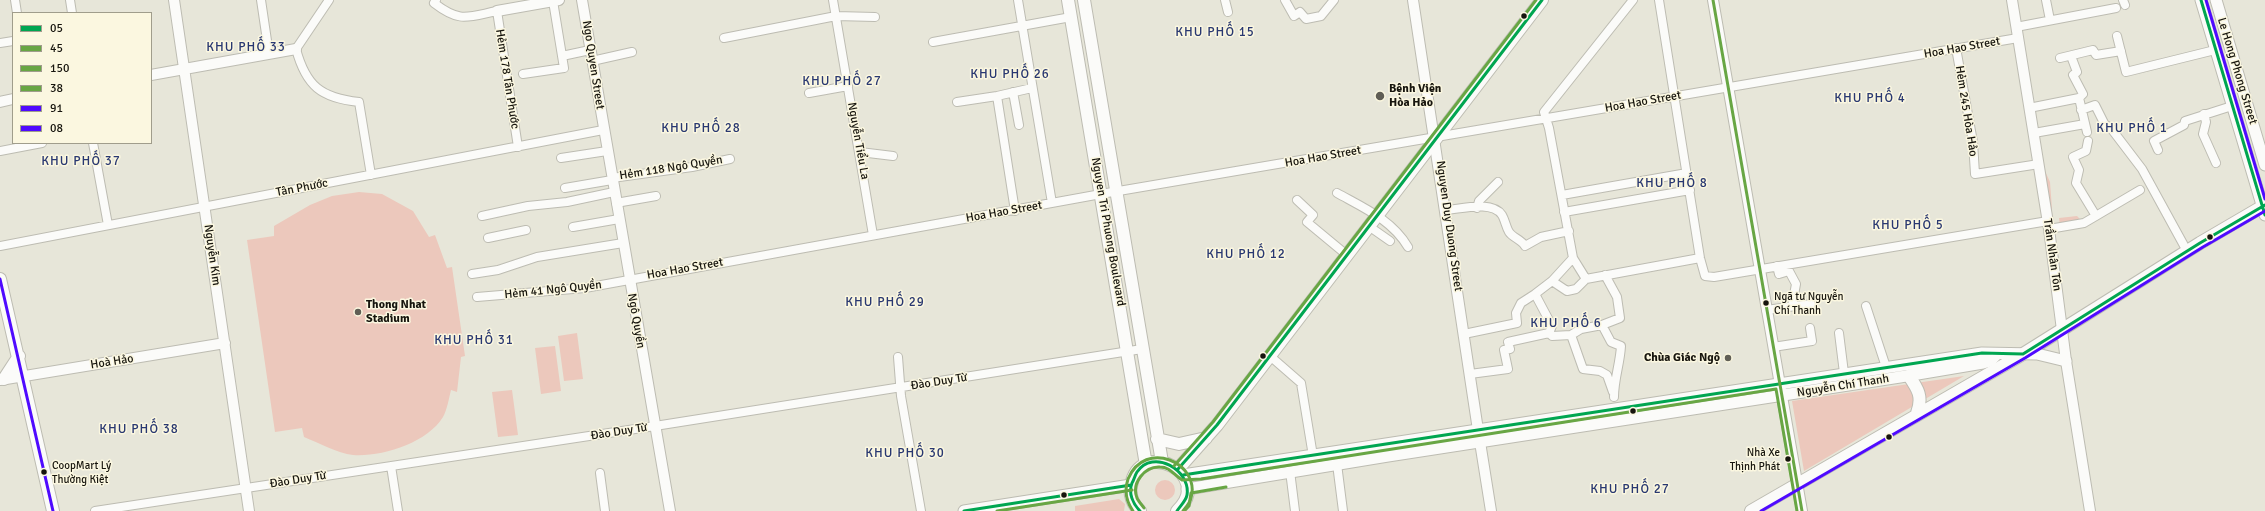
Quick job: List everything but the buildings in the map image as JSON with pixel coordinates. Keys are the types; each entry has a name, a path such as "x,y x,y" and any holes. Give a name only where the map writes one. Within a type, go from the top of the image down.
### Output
{"main road":[{"name":"Nguyen Tri Phuong Boulevard","path":"1068,0 1146,465"},
{"name":"Nguyen Tri Phuong Boulevard","path":"1084,0 1162,462"},
{"path":"1181,472 1370,227 1435,137 1542,0"},
{"name":"Le Hong Phong Street","path":"2201,0 2264,209"},
{"name":"Le Hong Phong Street","path":"2216,0 2265,165"},
{"path":"1071,17 1087,14"},
{"path":"1751,511 1917,413 2023,354 2186,252 2264,209"},
{"path":"0,279 53,511"},
{"name":"Nguyễn Chí Thanh","path":"1187,488 1909,376 1938,365 1982,353 2045,354 2066,361"},
{"path":"2,380 18,356"},
{"name":"Nguyễn Chí Thanh","path":"1181,472 1313,456 1478,430 1616,402 1780,383 1886,367 1938,365"},
{"path":"1909,376 1919,392 1921,400 1917,413"},
{"path":"1478,430 1480,442"},
{"path":"1157,438 1179,444 1206,438"},
{"path":"1134,508 1131,485 1136,473 1146,465 1162,462 1181,472 1187,488 1184,504 1177,511"},
{"path":"964,511 1131,485"}],"street":[{"path":"15,0 17,12"},
{"path":"70,0 72,12"},
{"name":"Nguyễn Kim","path":"174,0 249,511"},
{"path":"261,0 269,54"},
{"path":"152,75 296,49 330,0"},
{"path":"436,0 434,3 453,16 467,17 556,0 558,32 564,68 523,74"},
{"name":"Ngo Quyen Street","path":"582,0 603,130"},
{"name":"Nguyễn Tiểu La","path":"833,0 874,235"},
{"path":"1018,0 1052,203"},
{"path":"1225,0 1228,12"},
{"path":"1285,0 1294,16 1300,12 1306,20 1321,16 1334,0"},
{"name":"Nguyen Duy Duong Street","path":"1413,0 1435,137 1478,430"},
{"path":"1586,279 1573,258 1550,128 1544,112 1633,0"},
{"path":"1659,0 1700,258 1705,276 1714,277 2048,225 2084,223 2140,190"},
{"path":"1713,0 1758,270 1780,383 1802,511"},
{"name":"Trần Nhân Tôn","path":"2012,0 2039,164 2066,361 2090,511"},
{"path":"2046,0 2050,20"},
{"path":"2016,27 2116,8"},
{"name":"Hẻm 178 Tân Phước","path":"497,11 518,147"},
{"path":"724,38 836,16 875,17"},
{"path":"933,42 1071,17"},
{"path":"2117,36 2126,72 2215,50"},
{"name":"Hoa Hao Street","path":"629,279 1101,194 2018,38"},
{"path":"0,44 12,41"},
{"name":"Hẻm 245 Hòa Hảo","path":"1956,48 1973,142 1975,174 2039,164"},
{"path":"296,49 304,73 318,89 340,100 359,102 371,175"},
{"path":"562,56 590,50"},
{"path":"2060,58 2092,50 2096,55 2121,51"},
{"path":"592,61 632,52"},
{"path":"2029,108 2079,98 2083,94 2073,75 2077,72 2071,56"},
{"path":"809,93 848,86"},
{"path":"957,102 997,96 1032,88"},
{"path":"1013,92 1019,125"},
{"path":"997,96 1016,210"},
{"path":"2079,98 2088,137 2086,152 2073,157 2079,170 2076,183 2096,216"},
{"path":"0,102 12,99"},
{"path":"2081,110 2095,104 2105,125 2110,128 2142,169 2186,252"},
{"path":"2158,150 2154,141 2184,125 2185,121 2232,106"},
{"path":"2204,114 2206,122 2204,134 2216,163"},
{"path":"2034,133 2085,124"},
{"name":"Tân Phước","path":"0,246 603,130"},
{"name":"Ngô Quyền","path":"603,130 670,511"},
{"path":"0,151 37,144"},
{"path":"93,144 108,225"},
{"path":"561,158 607,150"},
{"path":"860,152 894,156"},
{"name":"Hẻm 118 Ngô Quyền","path":"565,188 612,179 692,167 730,159"},
{"path":"1562,195 1687,173"},
{"path":"1477,208 1479,201 1498,182"},
{"path":"1564,212 1690,190"},
{"path":"482,216 528,206 567,202 614,192"},
{"path":"1337,193 1378,216 1399,232 1408,247"},
{"path":"616,203 656,196"},
{"path":"1297,200 1313,215 1307,222 1348,256"},
{"path":"1446,210 1477,208 1496,209 1502,215 1510,234 1522,241 1525,246 1541,237 1569,231"},
{"path":"573,227 619,219"},
{"path":"1370,227 1390,241"},
{"path":"488,238 526,230"},
{"path":"472,274 498,270 537,257 623,243"},
{"path":"1464,334 1517,323 1516,313 1521,302 1535,294 1552,281 1573,258"},
{"path":"1552,281 1567,291 1576,289 1586,279 1700,258"},
{"path":"1777,266 1779,274 1789,271 1796,284 1792,306"},
{"path":"1470,374 1508,369 1504,350 1510,350 1508,342 1550,333 1552,336 1571,335 1581,329 1602,325 1620,318 1617,297 1605,275"},
{"name":"Hẻm 41 Ngô Quyền","path":"477,297 585,288 629,279"},
{"path":"1535,294 1552,326 1550,333"},
{"path":"1766,310 1811,304"},
{"path":"1866,306 1886,367"},
{"path":"1602,325 1611,342 1621,346 1620,363 1616,368 1616,402"},
{"path":"1773,347 1812,341 1810,328"},
{"path":"1839,333 1844,374"},
{"path":"1571,335 1582,369 1600,371 1607,375 1616,402"},
{"name":"Hoà Hảo","path":"2,380 225,343"},
{"name":"Đào Duy Từ","path":"95,511 655,426 1142,349"},
{"path":"1270,356 1301,383 1313,456"},
{"path":"898,357 900,388 921,511"},
{"path":"1480,442 1491,511"},
{"path":"1337,464 1344,511"},
{"path":"392,466 398,511"},
{"path":"1290,471 1295,511"},
{"path":"600,473 605,511"}],"shaded area":[{"path":"2040,160 2050,182 2052,209 2047,210"},
{"name":"Thong Nhat Stadium","path":"359,192 382,194 413,211 429,237 435,235 447,268 452,267 465,356 461,357 457,392 451,390 443,417 436,426 415,441 390,451 377,454 353,455 334,450 304,437 302,428 275,432 247,240 274,236 274,226 310,205 332,196"},
{"path":"2077,216 2083,222 2060,226 2059,218"},
{"path":"577,333 583,379 564,381 558,336"},
{"path":"555,346 561,391 541,394 535,348"},
{"path":"1964,376 1804,471 1792,401"},
{"path":"512,390 518,435 498,437 492,392"},
{"path":"1165,480 1172,483 1175,490 1172,497 1165,500 1158,497 1155,490 1158,483"},
{"path":"1119,499 1125,504 1124,511 1075,511 1075,506"}],"transit line":[{"name":"150","path":"1174,466 1213,422 1536,0"},
{"name":"05","path":"1178,469 1217,425 1542,0"},
{"name":"38","path":"1713,0 1802,511"},
{"name":"05","path":"2201,0 2265,215"},
{"name":"91","path":"2206,0 2265,199"},
{"name":"05","path":"1183,475 1982,353 2023,354 2200,243 2265,205"},
{"name":"91","path":"1761,511 2025,358 2203,247 2265,211"},
{"name":"08","path":"0,279 53,511"},
{"name":"45","path":"1144,508 1137,498 1136,487 1141,476 1149,469 1154,467 1167,468 1182,480 1201,479 1776,389 1797,511"},
{"name":"150","path":"1133,511 1126,496 1128,479 1136,467 1146,460 1158,458 1170,460 1180,466 1188,474 1192,485 1191,498 1183,511"},
{"name":"05","path":"1140,511 1132,498 1131,487 1137,472 1144,465 1152,462 1161,462 1170,465 1183,477 1187,486 1187,495 1177,511"},
{"name":"05","path":"964,511 1131,485"},
{"name":"45","path":"1184,511 1189,506 1191,493 1226,487"},
{"name":"45","path":"997,511 1132,490"}],"place":[{"name":"Bệnh Viện Hòa Hảo","path":"1380,96"},
{"name":"Ngã tư Nguyễn Chí Thanh","path":"1766,303"},
{"name":"Thong Nhat Stadium","path":"358,312"},
{"name":"Chùa Giác Ngộ","path":"1728,358"},
{"name":"Nhà Xe Thịnh Phát","path":"1788,459"},
{"name":"CoopMart Lý Thường Kiệt","path":"44,472"}],"district":[{"name":"KHU PHỐ 15","path":"1215,33"},
{"name":"KHU PHỐ 33","path":"246,48"},
{"name":"KHU PHỐ 26","path":"1010,75"},
{"name":"KHU PHỐ 27","path":"842,82"},
{"name":"KHU PHỐ 4","path":"1870,99"},
{"name":"KHU PHỐ 28","path":"701,129"},
{"name":"KHU PHỐ 1","path":"2132,129"},
{"name":"KHU PHỐ 37","path":"81,162"},
{"name":"KHU PHỐ 8","path":"1672,184"},
{"name":"KHU PHỐ 5","path":"1908,226"},
{"name":"KHU PHỐ 12","path":"1246,255"},
{"name":"KHU PHỐ 29","path":"885,303"},
{"name":"KHU PHỐ 6","path":"1566,324"},
{"name":"KHU PHỐ 31","path":"474,341"},
{"name":"KHU PHỐ 38","path":"139,430"},
{"name":"KHU PHỐ 30","path":"905,454"},
{"name":"KHU PHỐ 27","path":"1630,490"}]}
